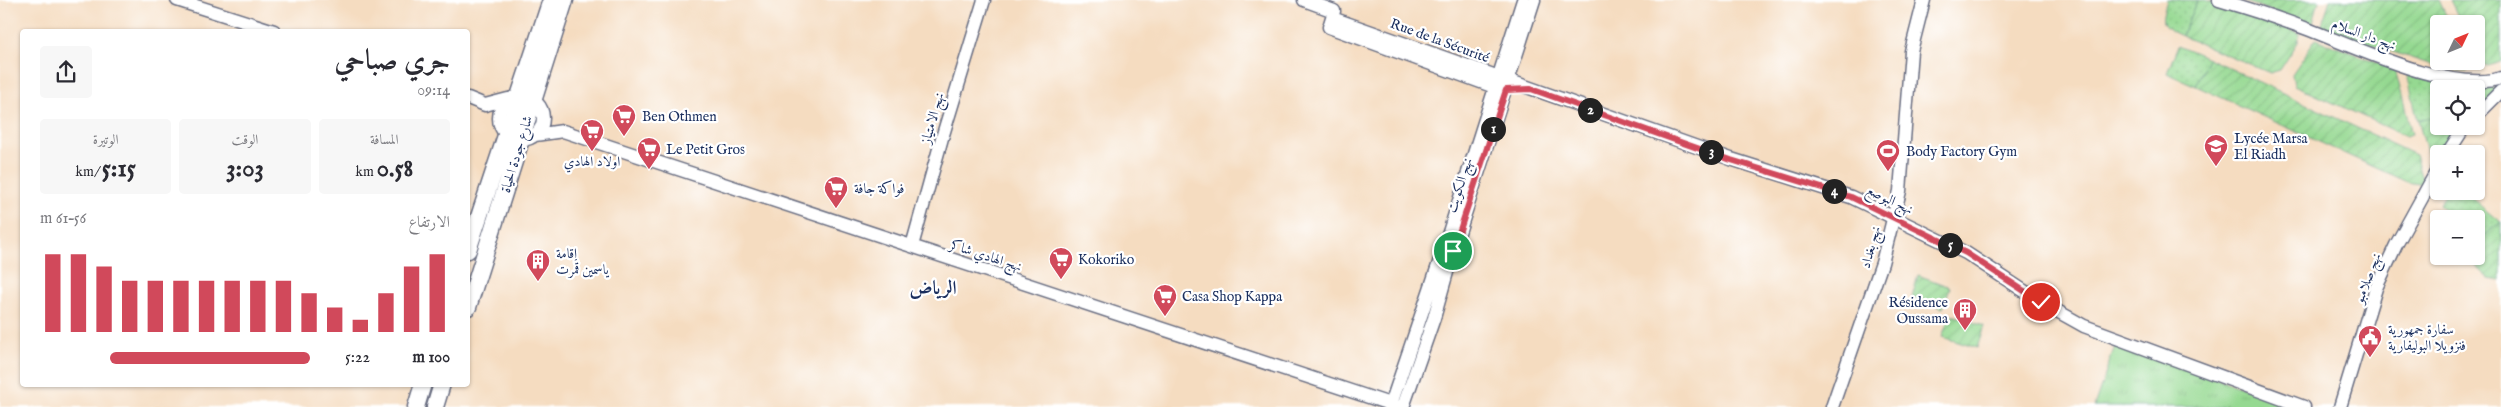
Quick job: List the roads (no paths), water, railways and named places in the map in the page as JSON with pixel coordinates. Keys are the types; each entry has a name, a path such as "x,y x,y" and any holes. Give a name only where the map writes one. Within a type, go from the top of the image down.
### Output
{"highway":[{"name":"شارع جودة الحياة","path":"527,101 552,0"},
{"name":"شارع جودة الحياة","path":"470,300 516,134 565,0"},
{"name":"شارع جودة الحياة","path":"470,245 516,134"},
{"path":"416,407 423,387"},
{"path":"435,407 441,387"}],"street":[{"path":"177,0 268,29"},
{"name":"نهج الامتياز","path":"912,246 942,138 984,0"},
{"name":"Rue de la Sécurité","path":"1304,0 1332,19 1502,84"},
{"name":"نهج الكويت","path":"1502,84 1523,0"},
{"name":"نهج الكويت","path":"1396,406 1502,84 1534,0"},
{"name":"نهج بغداد","path":"1832,407 1878,276 1893,217 1900,182 1911,51 1924,0"},
{"name":"نهج دار السلام","path":"2219,0 2276,18 2442,78 2478,82 2501,78"},
{"name":"نهج البوصع","path":"1502,84 1531,89 1779,175 1826,188 1893,217 1966,253 2041,302 2084,326 2304,407"},
{"path":"2485,107 2501,91"},
{"path":"470,99 485,105 516,134 563,131"},
{"path":"516,134 500,110 504,102 527,101"},
{"path":"485,105 527,101 563,131"},
{"name":"نهج الهادي شاكر","path":"563,131 1396,406"},
{"name":"نهج صلامبو","path":"2340,407 2376,288 2396,245 2430,183"}],"place":[{"name":"Ben Othmen","path":"624,137"},
{"name":"اولاد الهادي","path":"592,152"},
{"name":"Lycée Marsa El Riadh","path":"2216,167"},
{"name":"Le Petit Gros","path":"649,170"},
{"name":"Body Factory Gym","path":"1888,172"},
{"name":"فواكة جافة","path":"836,209"},
{"name":"Kokoriko","path":"1061,280"},
{"name":"إقامة ياسمين قمرت","path":"538,282"},
{"name":"Casa Shop Kappa","path":"1165,317"},
{"name":"Résidence Oussama","path":"1965,331"},
{"name":"سفارة جمهورية فنزويلا البوليفارية","path":"2370,358"}],"district":[{"name":"الرياض","path":"933,287"}]}
